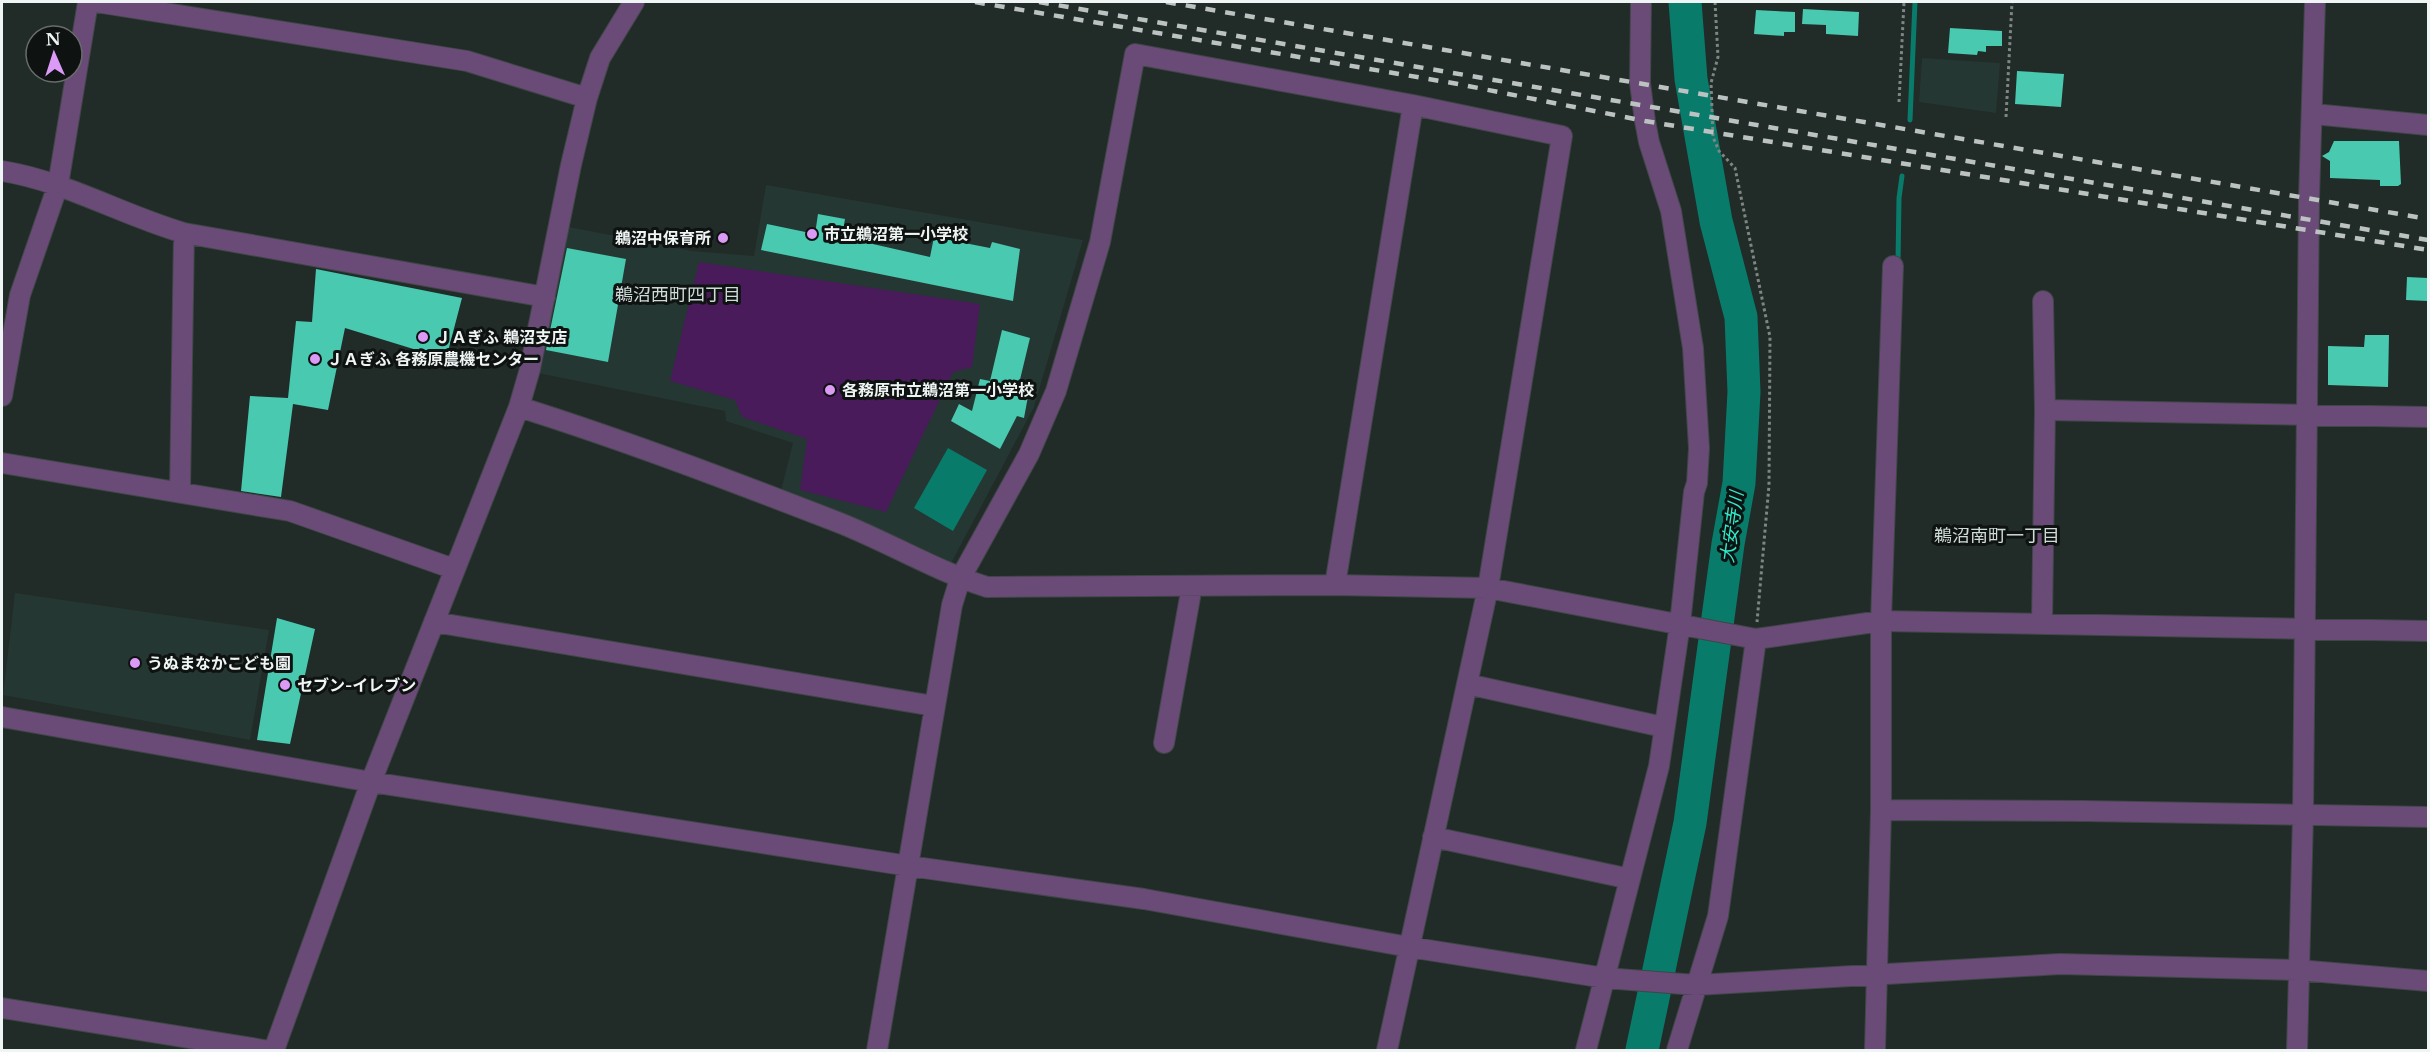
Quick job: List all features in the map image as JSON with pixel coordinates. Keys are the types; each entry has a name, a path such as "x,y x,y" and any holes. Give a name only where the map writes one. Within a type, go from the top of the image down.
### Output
{"street":[{"path":"2,396 20,295 58,185 88,2"},
{"path":"96,2 467,61 587,98"},
{"path":"274,1050 370,782 519,407 530,369 571,165 587,98 600,58 622,17 634,2"},
{"path":"1586,1050 1612,978 1659,766 1681,624 1699,448 1693,348 1671,211 1648,142 1640,83 1641,2"},
{"path":"2297,1050 2303,816 2303,628 2309,198 2315,2"},
{"path":"877,1050 952,605 960,579 1029,454 1056,391 1100,242 1135,54 1413,105 1562,136 1488,588 1387,1050"},
{"path":"1335,585 1413,105"},
{"path":"2313,114 2428,125"},
{"path":"2,171 27,175 58,185 149,223 183,233 545,297"},
{"path":"180,492 183,233"},
{"path":"1875,1050 1881,810 1881,621 1893,266"},
{"path":"2042,623 2045,410 2043,301"},
{"path":"519,407 571,423 843,524 960,579 987,586 1335,585 1488,588 1755,639 1881,621 2428,631"},
{"path":"2045,410 2428,417"},
{"path":"2,463 290,511 454,569"},
{"path":"1164,743 1192,586"},
{"path":"434,622 934,706"},
{"path":"1677,1050 1691,984 1718,916 1755,639"},
{"path":"1467,684 1654,725"},
{"path":"2,717 370,782 909,866 1144,899 1409,947 1612,978 1691,984 2060,964 2298,970 2428,981"},
{"path":"1881,810 2085,810 2428,817"},
{"path":"1433,837 1621,877"},
{"path":"2,1008 264,1050"}],"path":[{"path":"1715,2 1718,57 1711,82 1713,137 1719,151 1736,168 1770,337 1769,485 1755,639"},
{"path":"1899,102 1904,2"},
{"path":"2006,117 2012,2"}],"shaded area":[{"path":"1922,58 2000,63 1996,113 1919,102"},
{"name":"各務原市立鵜沼第一小学校","path":"766,185 1083,240 1034,407 949,567 781,491 793,443 726,421 725,411 538,373 559,225 692,251 754,256"},
{"path":"699,262 980,304 972,367 953,372 886,512 800,490 807,439 742,417 735,400 670,381"},
{"path":"948,448 987,470 953,531 914,508"},
{"name":"うぬまなかこども園","path":"15,593 269,630 250,740 3,695"}],"building":[{"path":"1803,9 1859,12 1858,36 1826,34 1826,25 1802,24"},
{"path":"1756,10 1795,12 1795,32 1784,32 1784,36 1754,34"},
{"path":"1950,28 2002,31 2002,46 1986,46 1986,52 1978,51 1977,55 1948,53"},
{"path":"2017,71 2064,74 2061,107 2015,104"},
{"path":"2334,141 2399,141 2401,184 2380,186 2380,180 2330,178 2330,161 2322,156 2329,152"},
{"path":"818,214 845,219 842,237 930,257 934,237 990,248 992,242 1020,249 1013,301 761,250 767,224 815,234"},
{"path":"567,248 626,259 608,362 546,350"},
{"name":"ＪＡぎふ 各務原農機センター","path":"316,269 462,298 446,359 345,328 328,410 293,404 281,497 241,491 250,396 288,398 296,321 312,322"},
{"path":"2407,277 2428,278 2428,301 2406,300"},
{"path":"1002,330 1030,338 1018,388 1029,391 1024,418 1017,416 1000,449 951,421 959,404 972,411 980,379 990,381"},
{"path":"2365,335 2389,335 2388,387 2328,385 2328,346 2364,347"},
{"name":"セブン-イレブン","path":"277,618 315,629 290,744 257,740"}],"waterway":[{"name":"大安寺川","path":"1642,1050 1690,823 1728,544 1739,483 1744,392 1741,317 1716,221 1691,79 1685,2"},
{"path":"1910,120 1915,2"},
{"path":"1898,263 1899,198 1902,176"}],"railway":[{"path":"975,2 1458,84 1645,121 2428,250"},
{"path":"1039,2 2428,240"},
{"path":"1166,2 2428,219"}],"place":[{"name":"市立鵜沼第一小学校","path":"812,234"},
{"name":"鵜沼中保育所","path":"723,238"},
{"name":"ＪＡぎふ 鵜沼支店","path":"423,337"},
{"name":"ＪＡぎふ 各務原農機センター","path":"315,359"},
{"name":"各務原市立鵜沼第一小学校","path":"830,390"},
{"name":"うぬまなかこども園","path":"135,663"},
{"name":"セブン-イレブン","path":"285,685"}],"district":[{"name":"鵜沼西町四丁目","path":"678,295"},
{"name":"鵜沼南町一丁目","path":"1997,536"}]}
